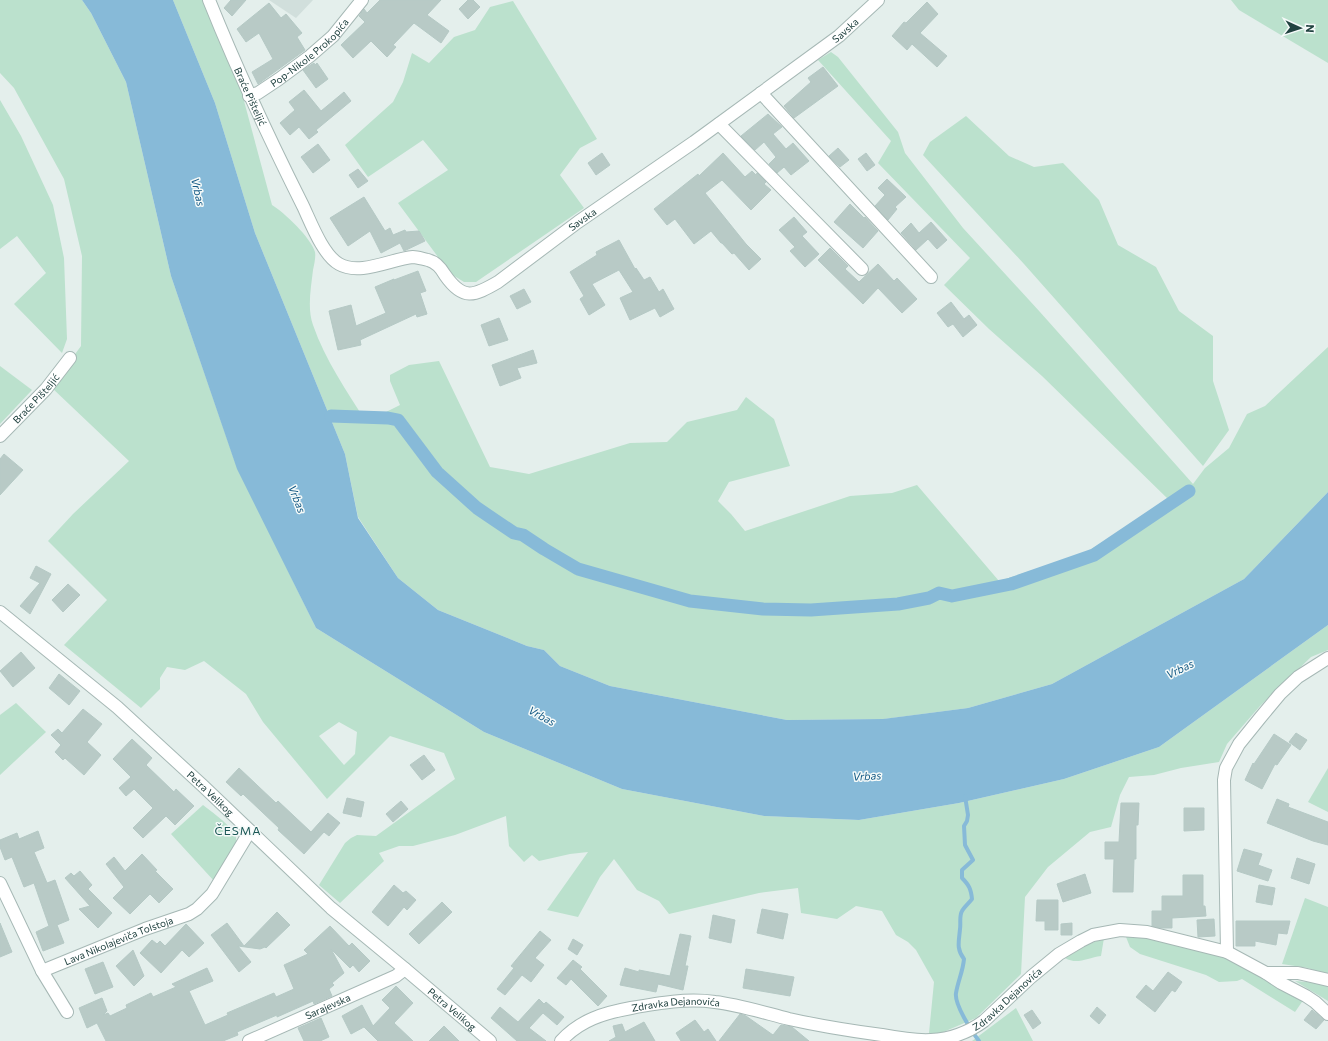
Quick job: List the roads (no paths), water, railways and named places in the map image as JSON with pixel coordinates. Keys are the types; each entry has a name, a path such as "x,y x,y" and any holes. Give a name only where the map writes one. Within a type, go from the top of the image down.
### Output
{"street":[{"name":"Braće Pišteljić","path":"208,0 249,96 296,192"},
{"name":"Pop-Nikole Prokopića","path":"249,96 258,93 279,79 328,41 362,0"},
{"name":"Savska","path":"296,192 329,256 339,264 350,268 362,268 413,257 430,260 442,270 453,286 461,292 473,294 498,282 578,222 719,124 839,36 878,0"},
{"path":"761,93 932,277"},
{"path":"719,124 862,269"},
{"name":"Braće Pišteljić","path":"0,436 46,389 70,358"},
{"name":"Petra Velikog","path":"0,612 117,707 331,908 490,1041"},
{"path":"1227,952 1224,797 1226,768 1239,744 1280,694 1298,677 1328,658"},
{"name":"Lava Nikolajeviča Tolstoja","path":"42,971 145,929 197,910 212,894 250,831"},
{"path":"0,883 42,971 67,1012"},
{"name":"Zdravka Dejanovića","path":"561,1041 573,1029 587,1020 596,1017 637,1007 688,1000 717,1002 835,1028 909,1039 930,1040 944,1038 970,1029 984,1021 1044,965 1080,941 1093,936 1120,930 1147,932 1227,952 1266,972 1298,973 1328,980"},
{"name":"Sarajevska","path":"249,1041 396,976 405,969"},
{"path":"1266,972 1281,983 1315,1002 1328,1014"}],"water":[{"name":"Vrbas","path":"82,0 173,0 215,103 255,233 345,454 358,518 398,578 438,610 527,646 544,650 560,666 610,686 787,720 883,719 968,708 1052,684 1244,579 1328,492 1328,625 1159,747 1064,779 959,803 859,820 764,816 622,789 484,732 316,628 237,469 171,276 126,82 91,13"}],"waterway":[{"path":"331,416 388,418 398,420 437,472 477,508 514,533 523,535 578,569 690,601 763,609 811,610 898,604 929,598 939,593 952,596 1011,584 1094,555 1189,491"},
{"path":"965,796 968,815 964,826 965,845 973,860 962,870 962,878 969,887 972,899 961,913 959,945 961,955 964,959 956,998 964,1018 979,1041"}],"district":[{"name":"ČESMA","path":"238,831"}]}
